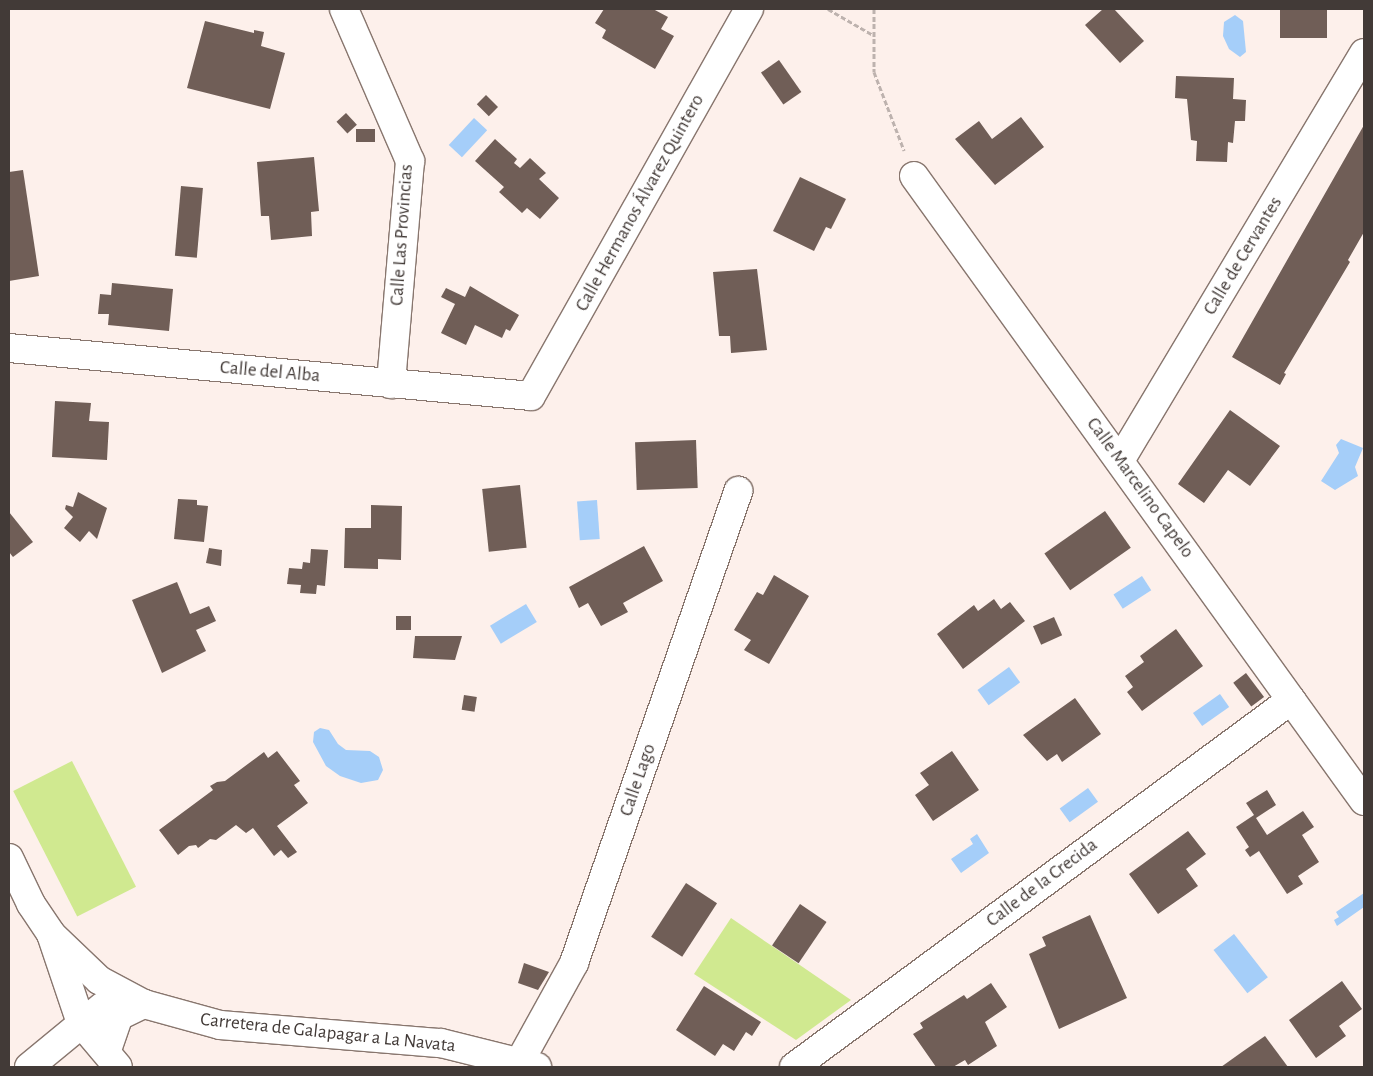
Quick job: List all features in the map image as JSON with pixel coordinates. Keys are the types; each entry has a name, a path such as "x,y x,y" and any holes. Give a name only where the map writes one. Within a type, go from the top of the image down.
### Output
{"street":[{"name":"Calle Las Provincias","path":"344,9 410,162 391,384"},
{"name":"Calle Hermanos Álvarez Quintero","path":"531,396 748,9"},
{"name":"Calle de Cervantes","path":"1121,459 1364,53"},
{"name":"Calle Marcelino Capelo","path":"914,176 1121,459 1290,700 1364,801"},
{"name":"Calle del Alba","path":"9,348 531,396"},
{"name":"Calle Lago","path":"529,1064 574,963 738,490"},
{"name":"Calle de la Crecida","path":"794,1067 1290,700"},
{"name":"Carretera de Galapagar a La Navata","path":"9,858 31,904 51,934 101,993 144,1004 182,1017 220,1025 441,1043 529,1064"},
{"path":"51,934 81,1023 113,1059"},
{"path":"29,1067 81,1023 101,993"},
{"path":"101,993 99,1025 113,1059"},
{"path":"113,1059 119,1016 144,1004"}],"path":[{"path":"828,9 874,35"},
{"path":"874,9 874,72 914,176"}],"green space":[{"path":"72,761 136,887 77,917 13,791"},
{"path":"731,918 851,1000 796,1040 694,974"}],"water":[{"path":"1235,15 1243,21 1246,52 1240,57 1229,49 1223,36 1224,22"},
{"path":"474,118 487,130 462,157 449,145"},
{"path":"1341,439 1363,448 1355,467 1358,476 1335,490 1321,481 1339,453 1336,445"},
{"path":"597,500 600,539 580,540 577,501"},
{"path":"1142,576 1151,590 1123,609 1113,595"},
{"path":"526,604 537,622 501,644 490,626"},
{"path":"1009,667 1020,682 989,705 977,690"},
{"path":"1220,694 1229,707 1202,726 1193,713"},
{"path":"320,728 329,730 338,744 346,750 370,751 379,757 383,770 378,780 361,783 340,776 326,766 313,742 314,732"},
{"path":"1088,788 1098,802 1070,822 1060,809"},
{"path":"977,834 989,853 961,873 951,859 973,844 970,839"},
{"path":"1364,893 1364,907 1337,926 1334,920 1339,917 1336,912"},
{"path":"1234,934 1268,977 1247,993 1214,950"}],"building":[{"path":"604,9 653,9 668,17 661,29 674,36 655,69 602,38 606,30 595,23"},
{"path":"1103,9 1114,9 1144,41 1120,63 1085,25"},
{"path":"1280,9 1327,9 1327,38 1280,38"},
{"path":"205,21 254,33 254,30 264,32 261,46 285,53 270,109 187,88"},
{"path":"779,60 801,92 783,105 761,73"},
{"path":"1176,76 1234,78 1233,99 1246,100 1245,121 1235,121 1233,143 1228,142 1227,162 1196,161 1197,141 1191,140 1187,99 1175,98"},
{"path":"486,95 498,107 489,116 477,104"},
{"path":"346,113 357,125 347,134 336,122"},
{"path":"1021,117 1044,147 995,185 955,139 979,121 992,139"},
{"path":"1364,125 1364,232 1348,260 1350,262 1284,373 1286,374 1280,385 1232,357"},
{"path":"356,129 375,129 375,142 356,142"},
{"path":"495,139 517,159 514,163 520,168 530,158 546,173 539,179 559,198 540,219 527,208 522,213 499,192 504,187 475,161"},
{"path":"314,157 319,211 311,212 312,236 271,240 269,216 261,216 257,162"},
{"path":"23,170 39,276 9,281 9,172"},
{"path":"800,177 846,199 831,229 826,227 814,251 773,231"},
{"path":"181,186 203,188 197,258 175,256"},
{"path":"757,269 767,350 731,353 730,336 719,336 713,272"},
{"path":"112,283 173,289 169,331 108,325 109,314 98,314 100,294 111,295"},
{"path":"470,286 519,315 510,331 506,329 502,338 475,325 466,345 441,333 455,304 441,297 446,288 465,297"},
{"path":"55,401 91,403 89,421 109,422 107,460 52,457"},
{"path":"1230,410 1280,446 1250,486 1228,470 1204,503 1178,484"},
{"path":"696,440 698,488 637,490 635,442"},
{"path":"520,485 527,548 489,552 482,489"},
{"path":"78,492 107,508 97,539 89,531 80,542 64,528 73,517 65,509 66,505 73,507"},
{"path":"178,499 197,500 197,505 208,506 204,542 174,539"},
{"path":"371,505 402,506 401,560 378,559 378,569 344,568 345,528 371,528"},
{"path":"1105,511 1131,548 1070,590 1044,553"},
{"path":"9,512 33,542 13,557 9,552"},
{"path":"644,546 663,581 623,603 628,612 601,626 588,603 579,608 569,587"},
{"path":"209,548 222,550 221,566 206,563"},
{"path":"311,549 328,550 325,586 317,585 316,594 300,593 301,585 287,584 289,568 302,569 303,562 310,563"},
{"path":"774,575 809,596 769,664 744,650 751,640 734,630 757,592 763,595"},
{"path":"177,582 190,614 209,606 216,621 196,630 206,651 162,673 132,600"},
{"path":"994,599 1001,609 1010,602 1025,621 963,669 937,634 974,605 978,611"},
{"path":"396,616 411,616 411,630 396,630"},
{"path":"1054,617 1062,635 1041,645 1033,626"},
{"path":"1176,629 1203,666 1142,711 1127,692 1133,687 1125,676 1144,662 1140,656"},
{"path":"415,636 462,636 455,660 413,658"},
{"path":"1246,673 1264,697 1251,707 1233,683"},
{"path":"464,695 477,697 474,712 462,710"},
{"path":"1075,698 1101,734 1062,762 1057,754 1047,761 1023,735"},
{"path":"277,751 300,781 294,785 308,803 277,826 297,852 288,858 281,850 274,856 253,828 246,833 236,825 216,840 210,839 198,848 196,845 189,846 178,855 159,830 213,790 210,786 217,782 225,781 264,752 268,758"},
{"path":"952,751 979,790 933,821 915,795 929,785 920,773"},
{"path":"1267,790 1276,805 1256,818 1267,835 1303,811 1314,827 1302,835 1319,862 1298,876 1303,884 1287,894 1259,851 1250,857 1245,850 1249,847 1236,827 1254,815 1246,803"},
{"path":"1188,831 1206,854 1186,869 1198,886 1158,914 1129,874"},
{"path":"686,883 717,903 682,957 651,937"},
{"path":"800,904 827,922 799,963 772,945"},
{"path":"1090,915 1127,998 1059,1029 1029,954 1046,946 1042,937"},
{"path":"524,963 549,972 538,990 518,983"},
{"path":"1342,981 1362,1009 1339,1026 1346,1036 1316,1058 1289,1020"},
{"path":"991,983 1007,1007 985,1022 997,1046 968,1065 965,1060 953,1067 936,1067 913,1034 923,1028 920,1023 964,995 967,999"},
{"path":"704,986 761,1022 752,1036 746,1032 734,1051 723,1044 715,1056 676,1030"},
{"path":"1265,1036 1288,1067 1221,1067 1242,1052"}]}
